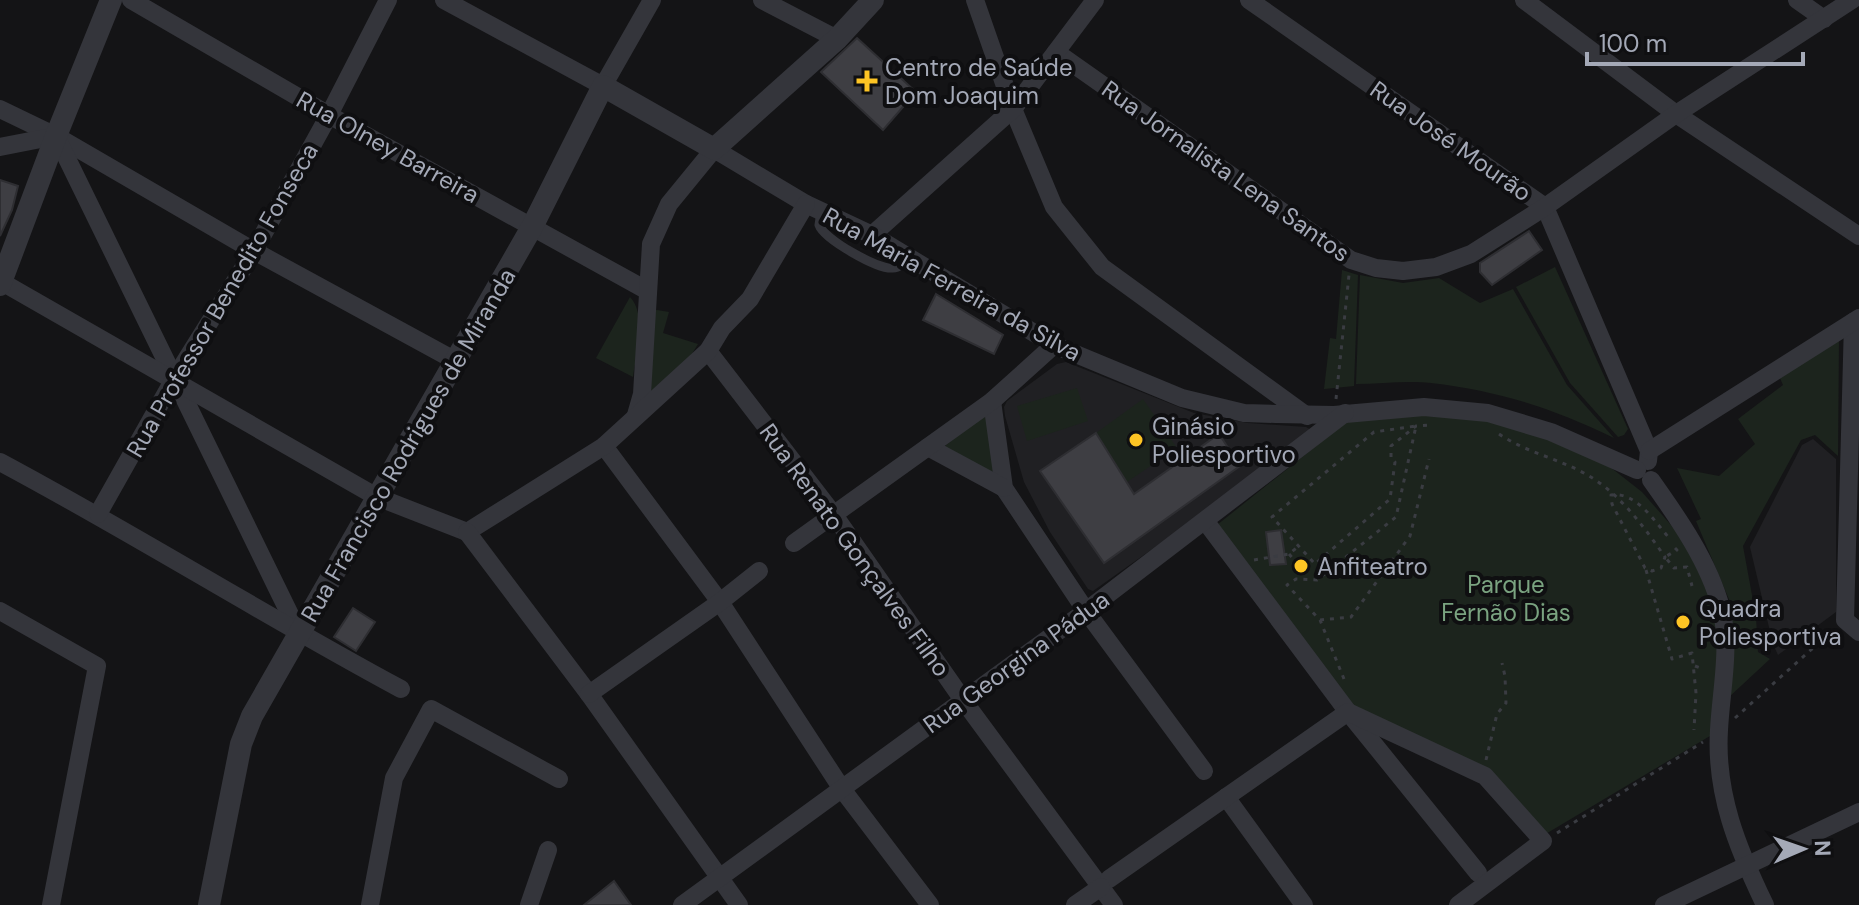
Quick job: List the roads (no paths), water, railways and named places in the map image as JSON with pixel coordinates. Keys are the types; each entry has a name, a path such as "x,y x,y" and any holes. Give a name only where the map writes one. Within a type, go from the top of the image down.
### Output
{"street":[{"path":"111,0 0,282 377,497 467,532 589,694 739,905"},
{"name":"Rua Olney Barreira","path":"131,0 329,115 648,291"},
{"name":"Rua Professor Benedito Fonseca","path":"98,514 174,379 254,251 388,0"},
{"name":"Rua Maria Ferreira da Silva","path":"444,0 603,86 814,208 872,235 1054,345 1182,398 1244,413 1307,416 1424,407 1488,413 1647,465"},
{"name":"Rua Francisco Rodrigues de Miranda","path":"209,905 241,744 252,716 532,227 603,86 652,0"},
{"path":"762,0 837,39"},
{"path":"636,415 642,394 648,257 655,232 677,192 714,149 837,39 873,0"},
{"path":"975,0 1013,109 1054,207 1102,267 1307,416"},
{"path":"872,235 1013,109 1095,0"},
{"name":"Rua José Mourão","path":"1249,0 1545,207 1647,465"},
{"path":"1524,0 1676,114 1859,236"},
{"path":"1797,0 1824,19"},
{"name":"Rua Jornalista Lena Santos","path":"1056,52 1351,260 1376,268 1403,271 1436,267 1471,254 1545,207 1676,114 1852,0"},
{"path":"0,109 56,136 254,251 454,360"},
{"path":"0,147 56,136"},
{"path":"56,136 300,635"},
{"path":"467,532 604,446 708,351 722,328 750,299 814,208"},
{"path":"1765,905 1746,866 1723,800 1718,733 1726,659 1721,609 1707,572 1678,536 1647,465 1856,320"},
{"path":"1854,623 1856,320"},
{"path":"794,543 992,401 1054,345"},
{"name":"Rua Renato Gonçalves Filho","path":"708,351 834,515 963,700 1105,883 1114,905"},
{"path":"992,401 1004,488 1086,611 1204,771"},
{"name":"Rua Georgina Pádua","path":"682,905 1206,522 1340,414"},
{"path":"604,446 720,602 842,789 930,905"},
{"path":"928,447 1004,488"},
{"path":"0,462 98,514 300,635 401,689"},
{"path":"1206,522 1348,712 1478,873"},
{"path":"589,694 759,571"},
{"path":"1854,623 1859,592"},
{"path":"0,611 97,666 51,905"},
{"path":"370,905 394,778 431,709 559,779"},
{"path":"1348,712 1485,776 1543,841 1458,905"},
{"path":"1075,905 1348,712"},
{"path":"1226,797 1304,905"},
{"path":"1664,905 1859,812"},
{"path":"529,905 548,850"}],"lane":[{"path":"814,208 819,225 829,239 880,266 891,269 899,267 908,257"}],"place":[{"name":"Centro de Saúde Dom Joaquim","path":"867,81"},
{"name":"Ginásio Poliesportivo","path":"1136,440"},
{"name":"Anfiteatro","path":"1301,566"},
{"name":"Quadra Poliesportiva","path":"1683,622"}],"park label":[{"name":"Parque Fernão Dias","path":"1506,598"}]}
